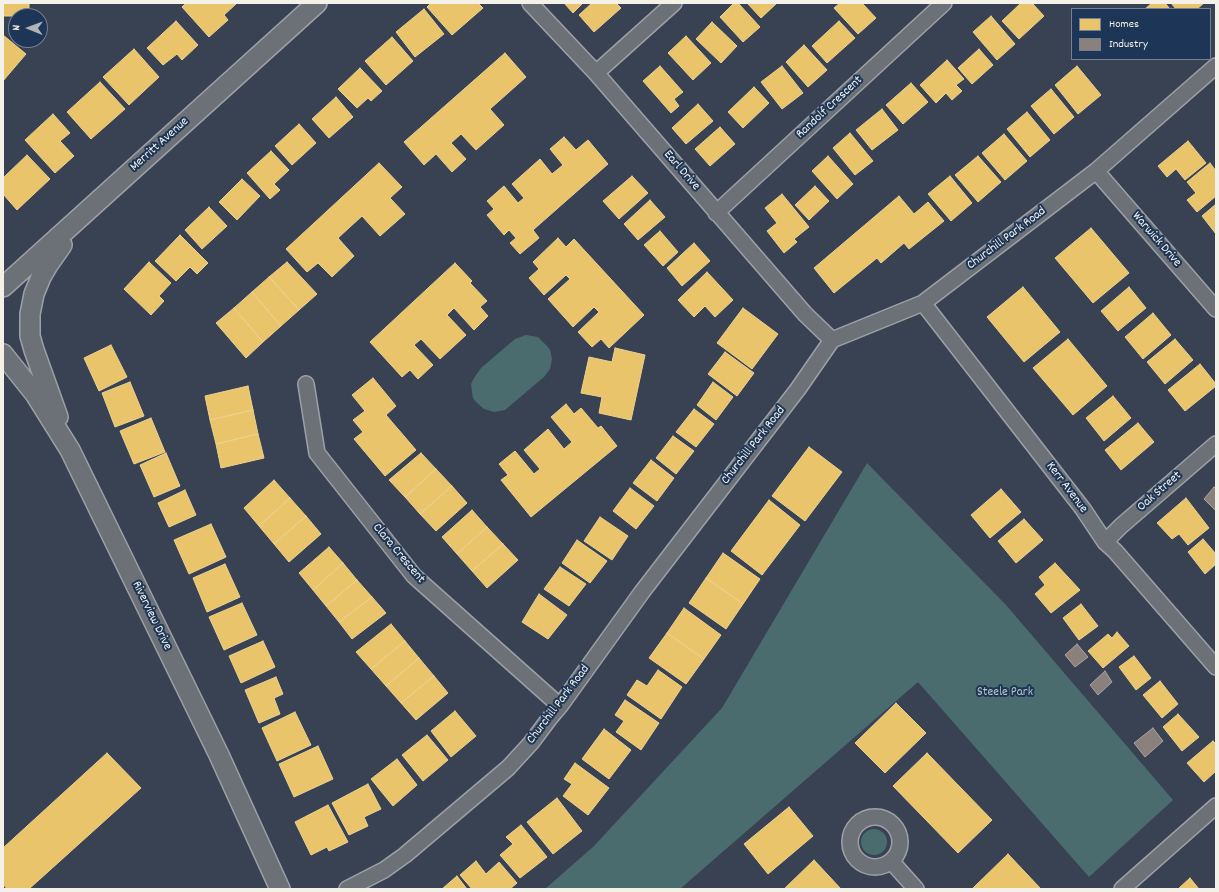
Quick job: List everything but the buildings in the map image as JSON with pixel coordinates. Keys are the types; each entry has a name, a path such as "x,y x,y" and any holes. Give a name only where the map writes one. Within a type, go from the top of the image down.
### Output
{"street":[{"name":"Merritt Avenue","path":"3,287 317,3"},
{"name":"Earl Drive","path":"530,3 596,73 805,314 832,340"},
{"path":"596,73 674,3"},
{"name":"Randolf Crescent","path":"716,213 944,3"},
{"name":"Churchill Park Road","path":"347,889 384,870 405,855 508,768 531,743 560,706 642,592 798,389 832,340 923,303 1096,171 1216,66"},
{"name":"Warwick Drive","path":"1096,171 1216,309"},
{"path":"70,450 34,350 30,336 30,314 34,294 41,277 73,231 82,215"},
{"name":"Kerr Avenue","path":"923,303 1083,509 1105,542 1115,551 1216,667"},
{"name":"Riverview Drive","path":"3,354 35,394 70,450 219,755 280,889"},
{"name":"Clara Crescent","path":"306,384 316,452 384,539 414,576 560,706"},
{"name":"Oak Street","path":"1105,542 1121,526 1216,444"},
{"path":"1122,889 1216,806"},
{"path":"892,861 916,889"}],"green space":[{"path":"526,335 538,337 550,350 552,359 550,369 544,377 505,410 494,412 484,409 473,398 471,384 474,378 481,368 515,339"},
{"name":"Steele Park","path":"867,463 1006,605 1173,800 1089,877 918,682 680,889 545,889 594,846 722,708"},
{"path":"874,829 883,833 887,842 883,851 874,855 865,851 861,842 865,833"}]}
